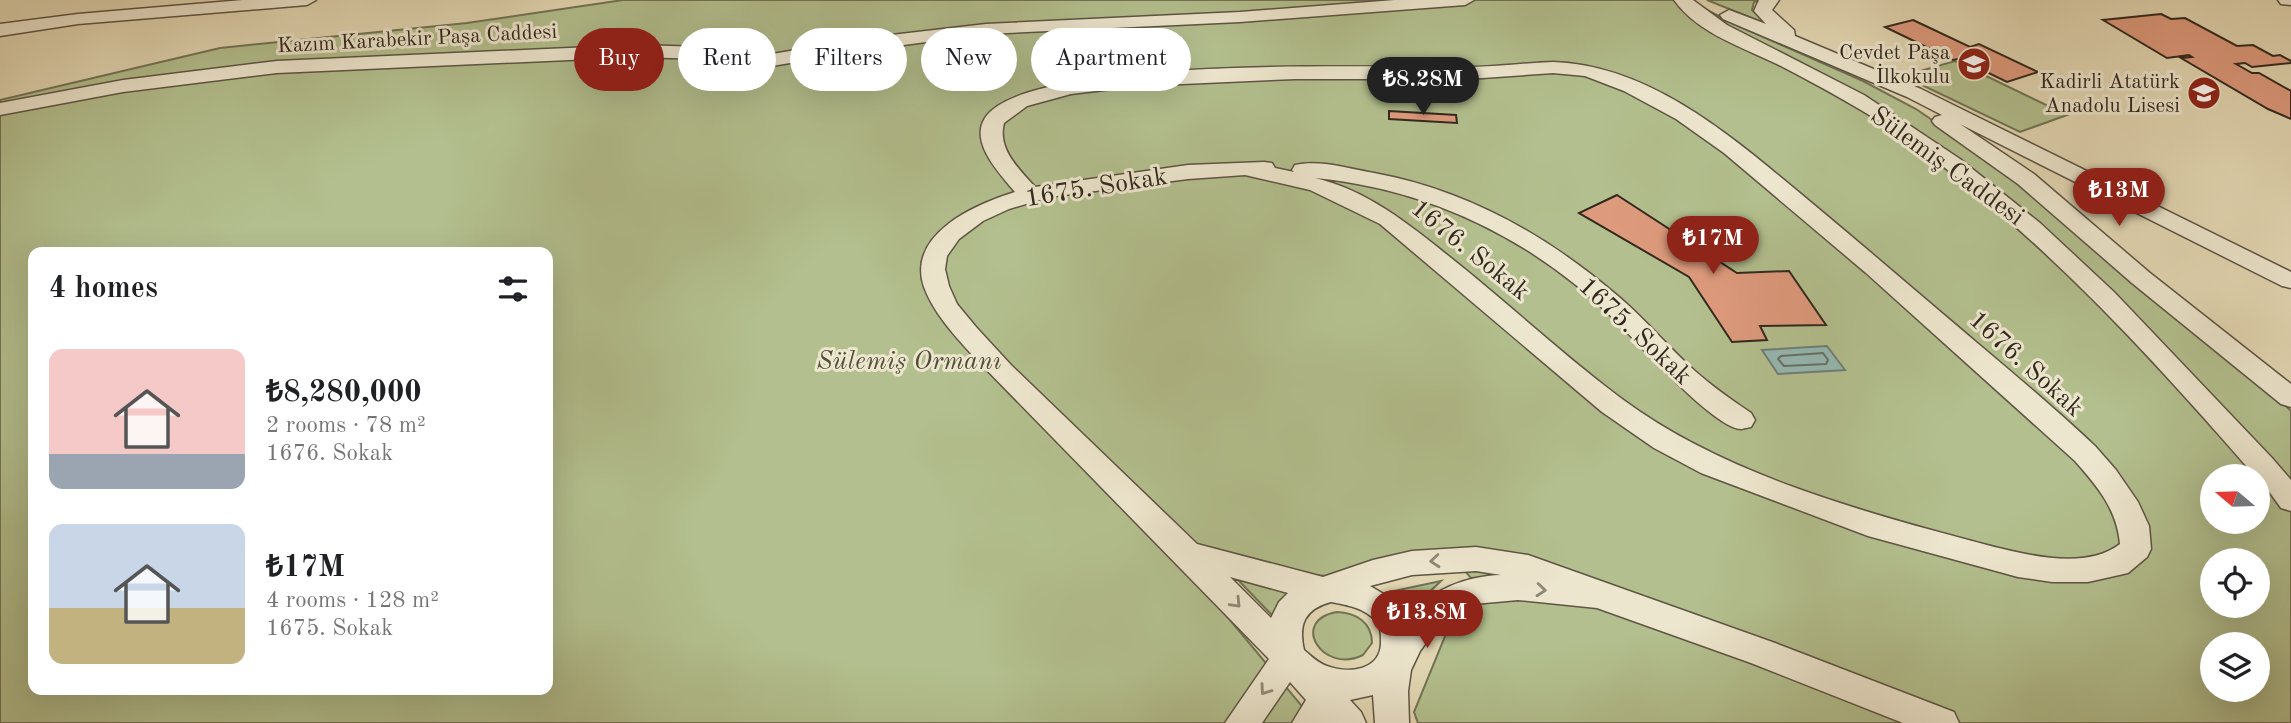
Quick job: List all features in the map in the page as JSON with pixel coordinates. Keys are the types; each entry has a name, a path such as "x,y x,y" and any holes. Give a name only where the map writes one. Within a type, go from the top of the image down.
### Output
{"street":[{"path":"0,30 78,19 307,0"},
{"name":"Kazım Karabekir Paşa Caddesi","path":"0,109 122,86 277,67 622,52 690,52 740,60 772,60 986,29 1229,18 1465,0"},
{"name":"Sülemiş Caddesi","path":"1683,0 1689,8 1711,23 1829,84 1899,124 1981,184 2063,254 2117,307 2291,500"},
{"path":"1695,0 1914,93 2291,281"},
{"path":"1770,0 1764,5 1763,11 1796,42"},
{"name":"1676. Sokak","path":"1030,195 998,152 993,141 993,122 1003,110 1059,90 1121,82 1318,71 1470,73 1552,66 1599,73 1666,103 1713,133 1820,221 2002,379 2094,462 2120,494 2138,533 2136,549 2116,564 2088,570 2052,570 2018,565 1879,528 1711,466 1664,442 1612,405 1388,219 1318,185 1249,168"},
{"path":"1914,93 1938,118 2026,179 2141,278 2291,398"},
{"name":"1675. Sokak","path":"1289,657 1189,554 992,360 954,318 940,295 933,267 941,248 950,236 979,214 1030,195 1170,174 1249,168 1370,177 1426,191 1484,215 1522,236 1573,272 1629,319 1680,373 1741,420"},
{"path":"1189,554 1324,590 1350,590 1369,597 1384,607 1395,621 1400,635 1400,649 1395,662 1389,704 1392,723"},
{"path":"1329,715 1289,657 1284,627 1288,612 1299,600 1373,572 1412,563 1476,559 1528,567 1598,595 1752,649 1942,723"},
{"path":"1289,657 1320,679 1337,684 1355,684 1385,673 1417,628 1436,607 1452,596 1496,587 1598,595"},
{"path":"1242,723 1289,657"}],"green space":[{"name":"Sülemiş Ormanı","path":"623,0 1688,0 1734,24 1863,81 1916,109 1972,147 2234,356 2291,411 2291,723 1418,723 1414,712 1450,624 1470,604 1490,600 1447,550 1332,576 1303,575 1235,557 1199,583 1316,723 0,723 0,100 220,48 467,23"},
{"path":"1707,0 1760,0 1754,2 1752,10 1774,27"},
{"path":"1955,61 2067,115 2020,132 1903,76"},
{"path":"1238,580 1294,590 1274,617"},
{"path":"1441,581 1405,615 1384,593"},
{"path":"1337,612 1350,614 1366,624 1372,643 1363,655 1348,659 1335,658 1317,644 1313,634 1315,625 1323,617"}],"water":[{"path":"1827,346 1845,370 1778,374 1762,350"}],"building":[{"path":"2161,14 2171,19 2185,18 2237,46 2253,45 2273,56 2280,55 2291,61 2252,67 2245,63 2236,64 2291,91 2291,119 2268,109 2181,58 2192,57 2189,55 2167,58 2103,20"},
{"path":"1913,20 1970,47 1979,44 2038,72 2007,82 1964,61 1968,60 1953,60 1885,27"},
{"path":"1389,111 1456,115 1457,123 1389,119"},
{"path":"1617,195 1737,273 1789,271 1826,325 1760,326 1767,340 1732,342 1689,277 1579,213"}],"place":[{"name":"Cevdet Paşa İlkokulu","path":"1974,64"},
{"name":"Kadirli Atatürk Anadolu Lisesi","path":"2204,93"}]}
